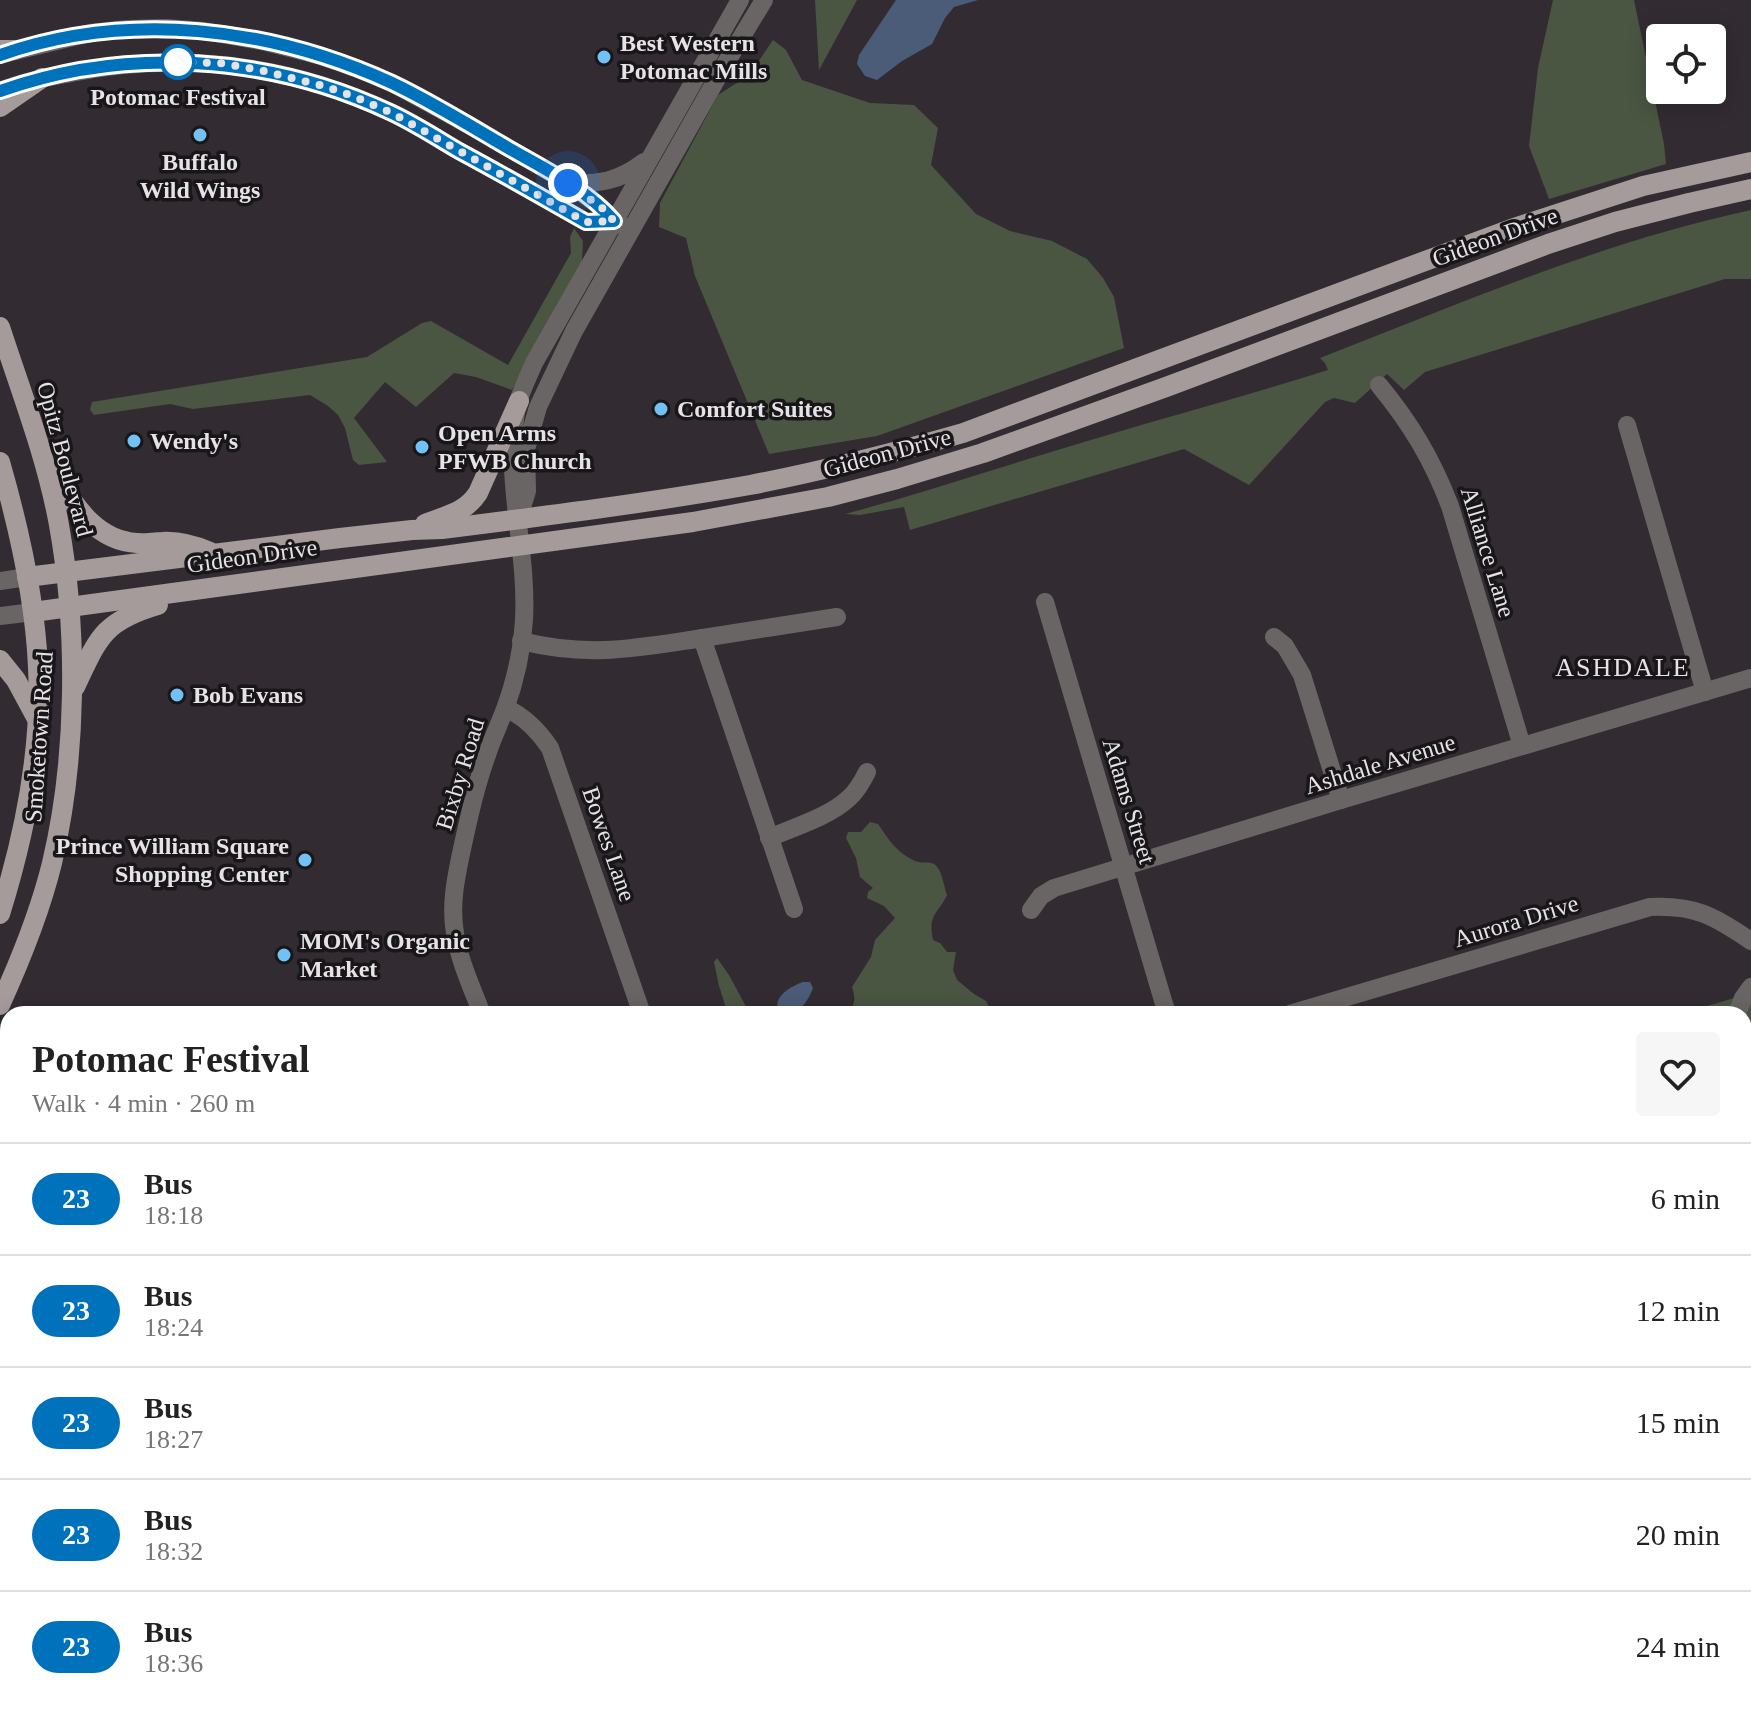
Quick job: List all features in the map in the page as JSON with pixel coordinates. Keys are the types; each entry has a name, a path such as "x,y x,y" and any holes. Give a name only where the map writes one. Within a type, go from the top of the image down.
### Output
{"main road":[{"path":"0,107 42,78"},
{"name":"Gideon Drive","path":"27,577 658,501 895,452 963,433 1511,229 1643,186 1751,162"},
{"name":"Gideon Drive","path":"33,612 693,522 828,497 983,453 1548,244 1627,219 1751,189"},
{"name":"Opitz Boulevard","path":"0,327 42,458 59,523 70,607"},
{"path":"1156,362 1166,387"},
{"path":"412,530 463,510 472,503 519,401"},
{"path":"42,458 81,514 104,533 139,544 178,542 213,554"},
{"path":"0,504 3,472"},
{"path":"3,472 33,612"},
{"path":"72,694 93,650 115,623 128,614 160,604 186,591"},
{"name":"Smoketown Road","path":"0,1005 40,906 65,791 72,694 70,607"},
{"name":"Smoketown Road","path":"0,914 14,870 33,775 38,722 38,668 33,612"},
{"path":"0,660 16,680 38,722"}],"street":[{"name":"Bixby Road","path":"479,1006 458,946 454,897 475,788 506,708 524,620 521,546 513,495 519,401 534,363 740,0"},
{"path":"518,519 527,491 526,449 538,407 574,331 766,0"},
{"path":"5,52 90,33 166,28 266,42 321,56 394,84 568,183 614,221 631,230"},
{"path":"0,91 42,78 96,68 183,62 220,63 278,73 324,86 392,113 586,222 614,221"},
{"path":"568,183 603,183 616,179 650,157"},
{"name":"Alliance Lane","path":"1379,385 1405,417 1438,475 1522,746"},
{"path":"1627,425 1705,692"},
{"name":"Gideon Drive","path":"0,581 27,577"},
{"name":"Adams Street","path":"1045,602 1165,1006"},
{"name":"Gideon Drive","path":"0,616 33,612"},
{"path":"521,641 569,650 628,650 837,617"},
{"path":"1274,637 1294,658 1302,675 1341,800"},
{"path":"702,638 794,909"},
{"name":"Ashdale Avenue","path":"1031,910 1041,896 1054,888 1751,678"},
{"name":"Bowes Lane","path":"506,708 530,722 550,748 639,1006"},
{"path":"769,838 838,807 860,786 867,772"},
{"name":"Aurora Drive","path":"1317,1006 1650,907 1669,906 1704,913 1751,941"},
{"path":"1740,1006 1751,987"}],"green space":[{"path":"815,0 857,0 819,70"},
{"path":"1553,0 1634,0 1646,58 1646,104 1656,104 1666,164 1549,199 1529,146 1538,68"},
{"path":"773,40 786,50 802,80 870,103 914,105 938,128 931,165 976,214 1010,231 1052,241 1087,259 1114,297 1124,348 877,436 769,454 695,276 686,238 659,227 660,203 718,95 749,75"},
{"path":"1751,210 1751,279 1725,279 1425,372 1404,390 1387,374 1355,403 1334,398 1325,402 1249,485 1184,449 910,530 904,507 860,515 845,514 1328,370 1320,358 1479,295 1586,256 1695,223"},
{"path":"574,228 583,241 582,261 512,390 454,373 416,407 385,382 354,418 387,462 359,465 353,460 345,428 338,415 310,395 193,409 170,404 94,415 90,410 92,402 367,357 422,323 431,321 508,365 571,253 570,237"},
{"path":"870,822 878,824 903,854 918,862 937,866 947,895 933,919 933,940 947,952 956,952 953,970 957,980 989,1006 853,1006 852,987 871,957 875,940 895,918 884,906 867,898 873,888 860,877 856,858 846,838 848,832 861,832"},
{"path":"717,958 746,1006 725,1006 714,962"},
{"path":"1751,993 1751,1006 1707,1006"}],"water":[{"path":"896,0 978,0 954,7 932,44 877,80 865,76 857,64 859,55"},
{"path":"803,982 810,982 813,988 802,1006 777,1006 787,990"}],"bus line":[{"name":"23","path":"0,55 90,33 166,28 266,42 321,56 394,84 478,130 568,183 614,221 586,222 392,113 324,86 278,73 220,63 146,63 42,78 0,91"}],"place":[{"name":"Best Western Potomac Mills","path":"604,57"},
{"name":"Potomac Festival","path":"178,62"},
{"name":"Buffalo Wild Wings","path":"200,135"},
{"name":"Comfort Suites","path":"661,409"},
{"name":"Wendy's","path":"134,441"},
{"name":"Open Arms PFWB Church","path":"422,447"},
{"name":"Bob Evans","path":"177,695"},
{"name":"Prince William Square Shopping Center","path":"305,860"},
{"name":"MOM's Organic Market","path":"284,955"}],"district":[{"name":"ASHDALE","path":"1623,667"}],"route":[{"path":"178,62 220,63 278,73 355,97 392,113 586,222 614,221 568,183"}]}
